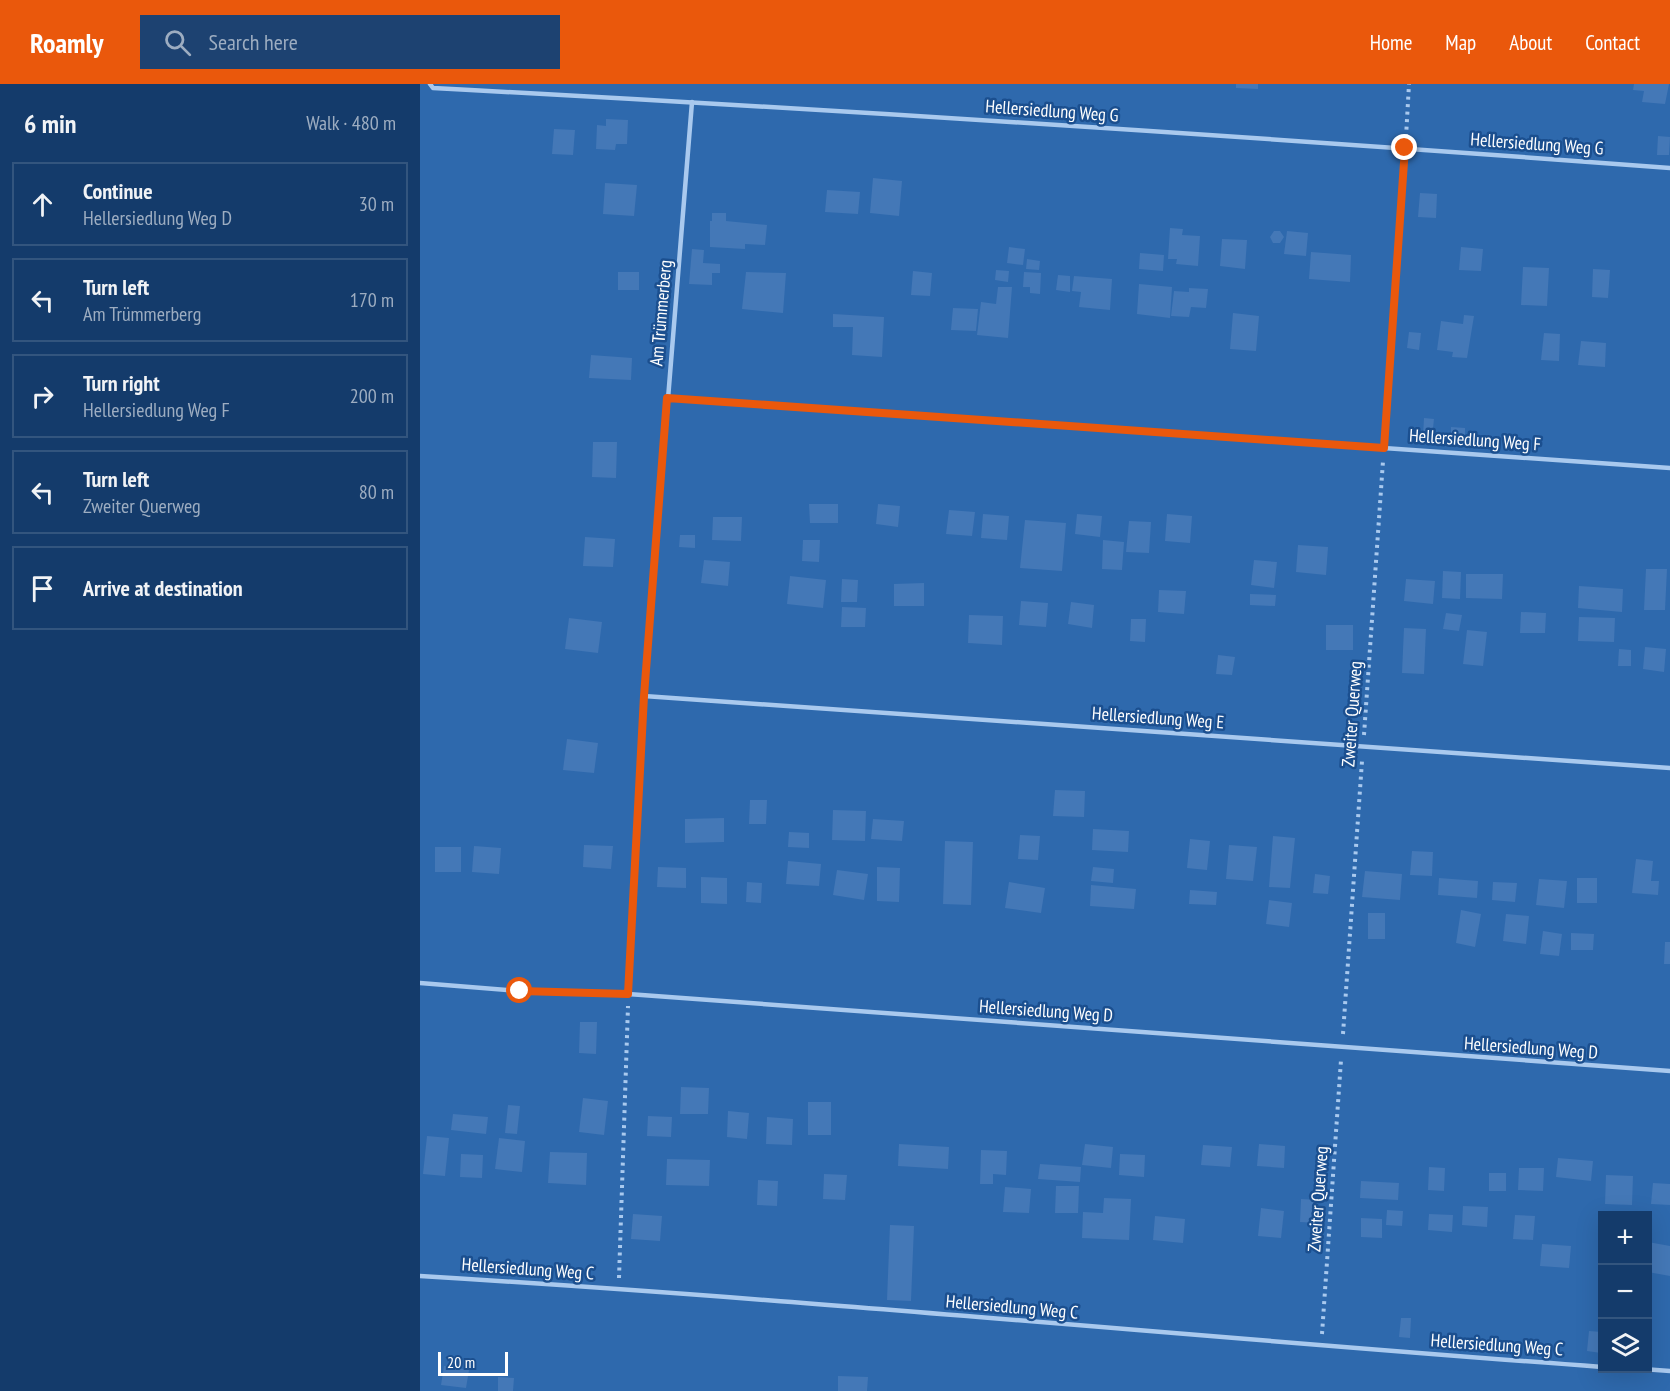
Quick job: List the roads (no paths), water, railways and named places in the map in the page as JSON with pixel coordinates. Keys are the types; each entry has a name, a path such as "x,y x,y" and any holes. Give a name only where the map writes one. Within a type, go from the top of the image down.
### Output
{"lane":[{"name":"Hellersiedlung Weg G","path":"431,86 1405,148 1670,168"},
{"name":"Am Trümmerberg","path":"628,994 644,696 692,102"},
{"name":"Hellersiedlung Weg F","path":"667,398 1670,468"},
{"name":"Hellersiedlung Weg E","path":"644,696 1670,768"},
{"name":"Hellersiedlung Weg D","path":"420,983 520,991 628,994 1670,1071"},
{"name":"Hellersiedlung Weg C","path":"420,1276 619,1288 1598,1367"},
{"path":"1652,1370 1670,1371"}]}
